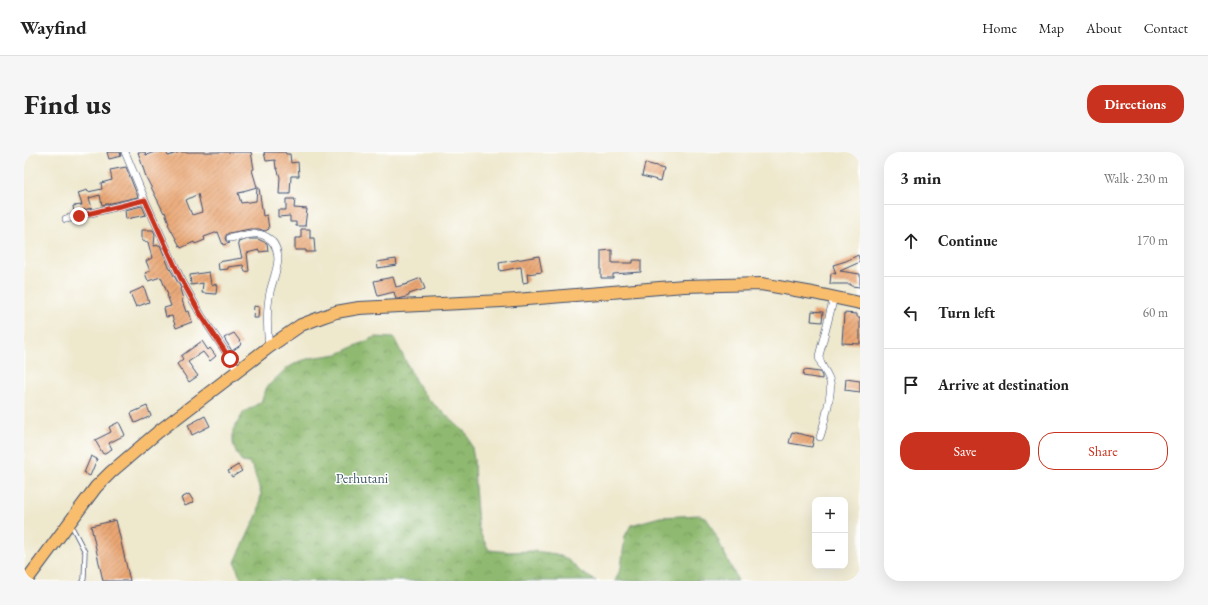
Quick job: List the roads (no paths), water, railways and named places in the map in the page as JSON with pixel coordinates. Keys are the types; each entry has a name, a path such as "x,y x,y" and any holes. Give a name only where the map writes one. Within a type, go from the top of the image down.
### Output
{"highway":[{"path":"26,581 96,487 111,472 158,432 269,347 302,325 336,312 359,308 502,301 684,286 762,284 860,303"}],"street":[{"path":"125,152 180,277 201,315 238,370"},
{"path":"66,219 145,200"},
{"path":"230,238 261,234 269,238 278,253 277,265 270,293 267,320 269,347"},
{"path":"820,437 831,386 828,376 820,362 819,356 834,297"}],"lane":[{"path":"69,522 85,552 83,581"}],"park label":[{"name":"Perhutani","path":"362,478"}]}
